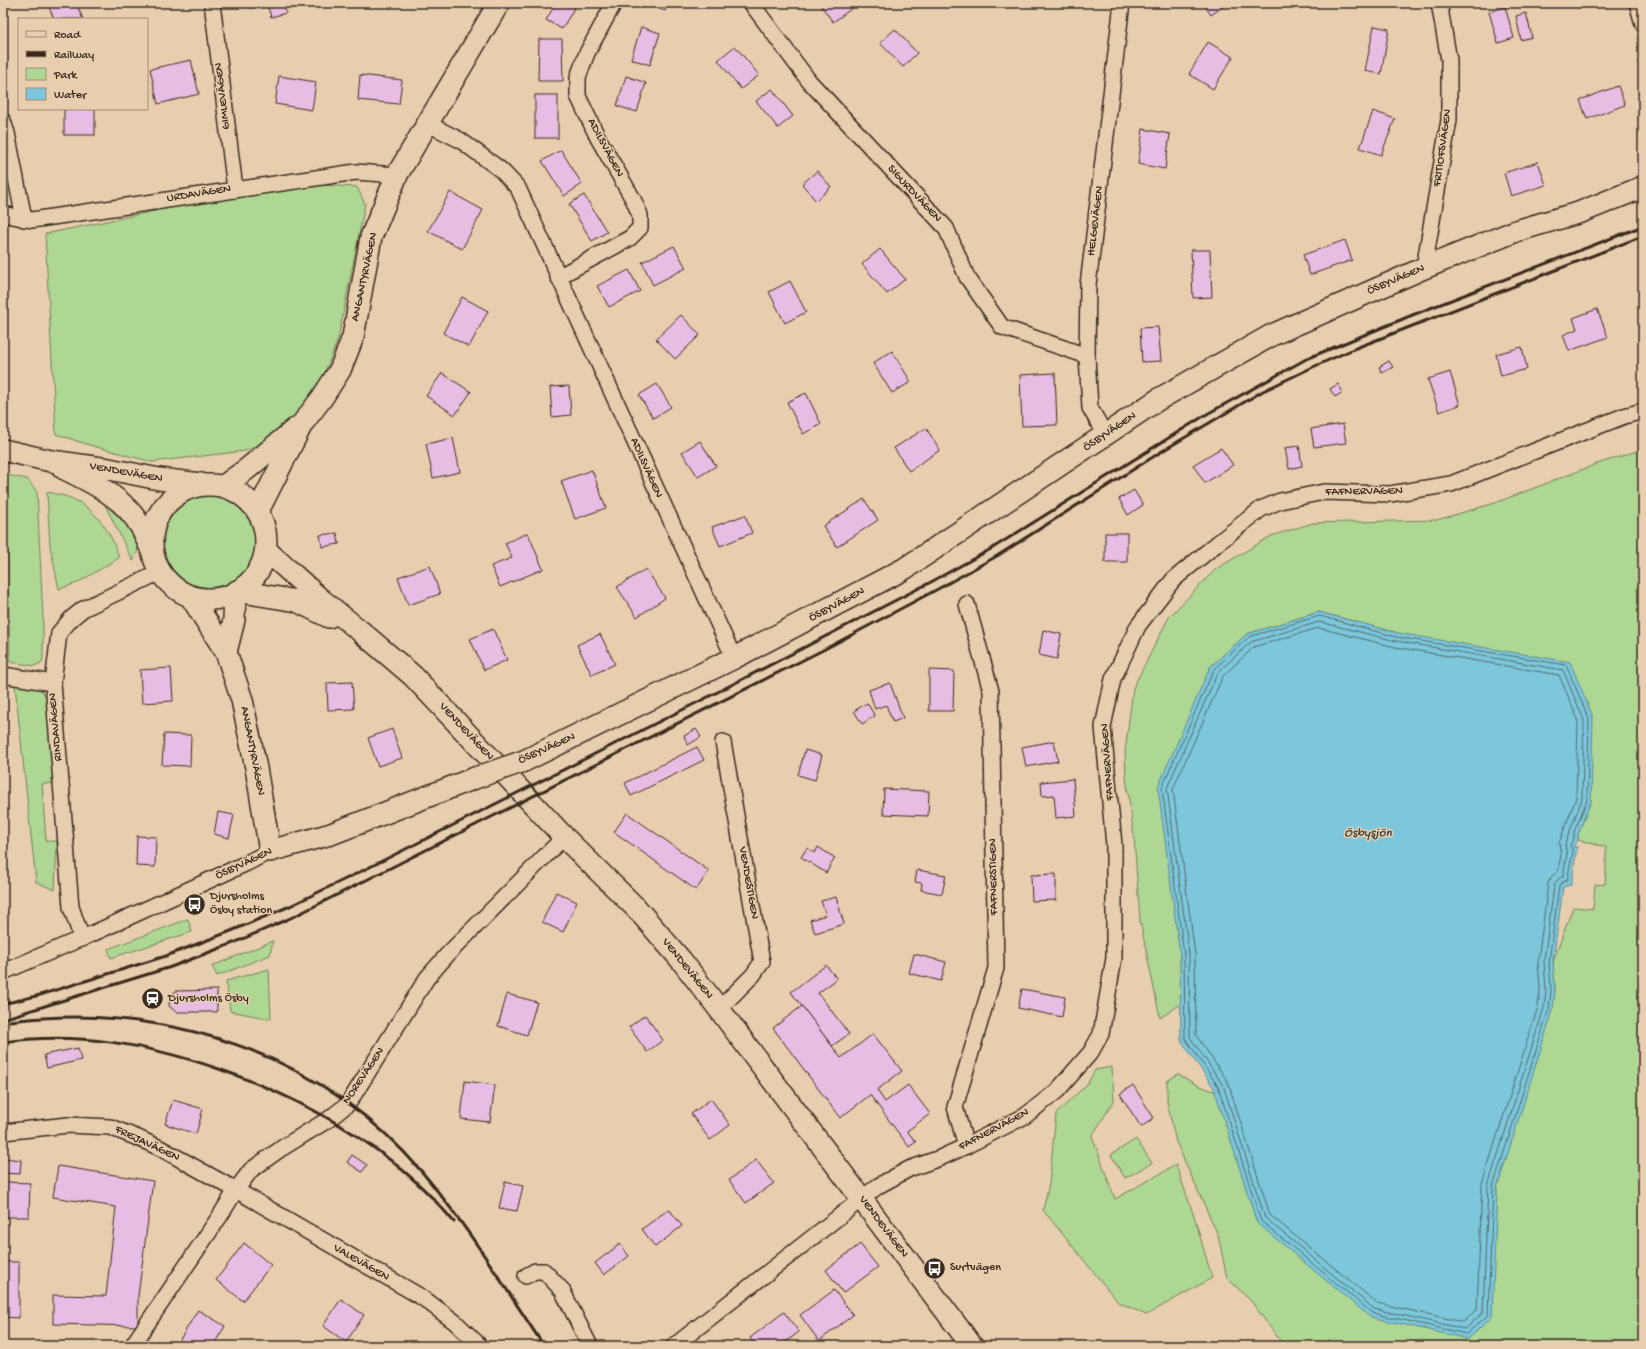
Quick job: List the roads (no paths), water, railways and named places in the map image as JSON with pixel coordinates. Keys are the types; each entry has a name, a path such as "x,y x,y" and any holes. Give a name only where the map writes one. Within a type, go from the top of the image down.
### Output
{"street":[{"name":"GIMLEVÄGEN","path":"212,3 234,189"},
{"name":"ANGANTYRVÄGEN","path":"258,511 302,424 322,398 340,370 353,337 371,237 397,175 499,3"},
{"name":"ADILSVÄGEN","path":"558,277 630,238 640,228 640,215 633,199 598,138 578,96 578,77 587,53 614,3"},
{"name":"SIGURDVÄGEN","path":"752,3 809,81 946,228 967,277 1002,327 1087,356"},
{"name":"HELGEVÄGEN","path":"1106,436 1090,408 1087,356 1088,285 1122,3"},
{"name":"FRITIOFSVÄGEN","path":"1424,268 1449,120 1450,60 1440,3"},
{"path":"1637,3 1643,24"},
{"path":"3,121 8,133 24,219"},
{"name":"ADILSVÄGEN","path":"428,124 460,140 500,170 518,188 734,658"},
{"name":"URDAVÄGEN","path":"3,214 32,220 356,172 397,175"},
{"name":"ÖSBYVÄGEN","path":"3,972 82,939 270,851 331,834 475,778 524,761 734,658 904,569 1106,436 1159,399 1272,335 1424,268 1516,231 1581,212 1643,186"},
{"name":"FAFNERVÄGEN","path":"863,1199 878,1186 909,1169 966,1146 1025,1116 1057,1091 1091,1052 1101,1034 1114,958 1114,845 1103,727 1113,679 1138,626 1173,580 1218,542 1261,509 1280,501 1324,492 1390,494 1451,484 1624,416 1643,411"},
{"name":"ANGANTYRVÄGEN","path":"225,485 302,424"},
{"name":"VENDEVÄGEN","path":"3,450 51,461 109,469 159,479 202,484"},
{"name":"VENDEVÄGEN","path":"51,461 105,490 124,505 141,527 156,562"},
{"path":"202,484 225,485 242,496 258,511 266,530 266,550 258,572 245,587 228,596 208,600 191,597 173,587 156,562 152,537 157,517 168,501 185,490 202,484"},
{"name":"VENDEVÄGEN","path":"266,550 318,597 413,676 564,837 638,910 681,960 719,1009 972,1346"},
{"name":"RINDAVÄGEN","path":"82,939 71,907 53,683 59,633 72,618 83,609 156,562"},
{"path":"226,652 234,620 236,592"},
{"name":"VENDEVÄGEN","path":"236,592 297,602 359,630"},
{"name":"ANGANTYRVÄGEN","path":"191,597 226,652 242,700 256,768 270,851"},
{"name":"FAFNERSTIGEN","path":"966,1146 955,1106 996,968 991,691 967,604"},
{"path":"3,675 53,683"},
{"name":"VENDESTIGEN","path":"719,1009 753,975 762,962 723,742"},
{"name":"NOREVÄGEN","path":"132,1346 236,1190 251,1170 282,1148 329,1119 348,1104 427,978 448,954 564,837"},
{"name":"FREJAVÄGEN","path":"3,1132 68,1125 110,1126 160,1148 236,1190"},
{"name":"VALEVÄGEN","path":"236,1190 424,1298 455,1322 480,1346"},
{"path":"674,1346 863,1199"},
{"path":"526,1276 535,1271 544,1271 562,1290 590,1346"}],"water":[{"name":"Ösbysjön","path":"1319,612 1398,633 1570,662 1593,717 1591,801 1578,834 1578,840 1573,847 1577,847 1571,885 1563,887 1553,962 1555,990 1553,1010 1497,1188 1492,1317 1468,1339 1370,1317 1257,1223 1214,1088 1181,1040 1180,955 1158,787 1210,667 1247,634"}],"railway":[{"path":"3,1004 40,995 166,956 290,906 706,698 931,582 991,549 1207,414 1308,358 1415,314 1643,226"},
{"path":"3,1019 171,967 236,942 295,916 825,649 936,590 997,556 1164,450 1263,391 1356,348 1643,236"},
{"path":"10,1021 68,1017 125,1020 181,1029 236,1044 287,1066 336,1095 381,1130 422,1172 439,1192 455,1213 544,1346"},
{"path":"3,1042 58,1038 112,1042 193,1060 252,1082 317,1112 377,1150 404,1171 430,1195 454,1222"}],"place":[{"name":"Djursholms Ösby station","path":"194,904"},
{"name":"Djursholms Ösby","path":"152,999"},
{"name":"Surtvägen","path":"935,1268"}]}
